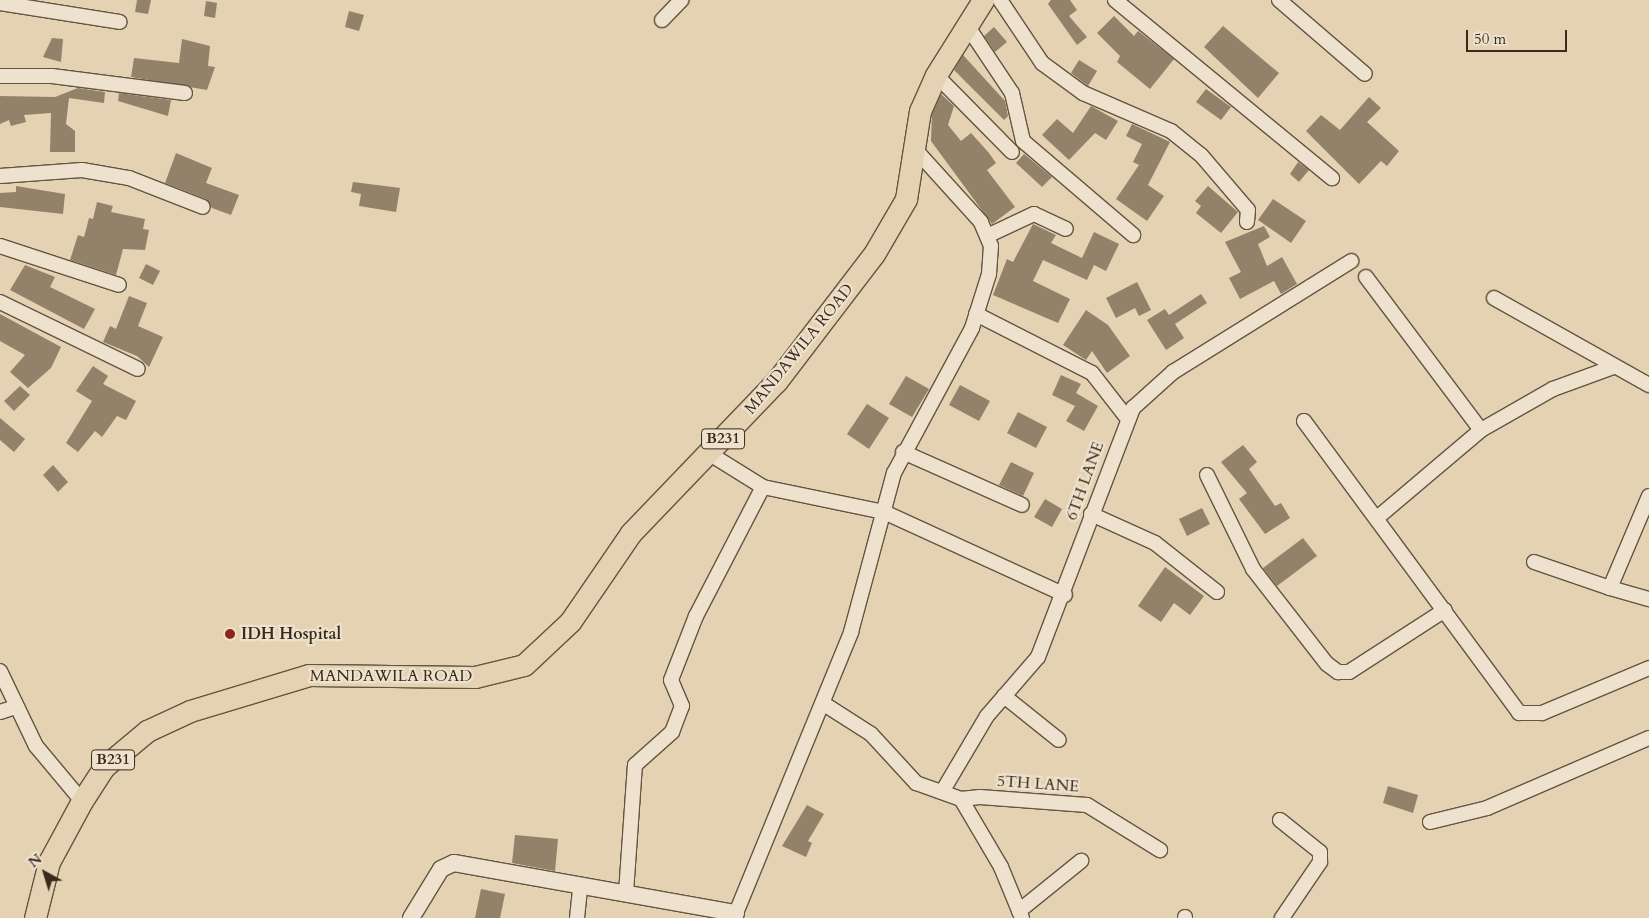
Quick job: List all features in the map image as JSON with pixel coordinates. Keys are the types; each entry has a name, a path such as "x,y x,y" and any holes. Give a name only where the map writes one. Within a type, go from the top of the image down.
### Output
{"main road":[{"name":"MANDAWILA ROAD","path":"35,918 49,862 82,800 104,767 147,731 272,683 334,674 475,677 524,666 570,622 631,532 710,454 776,382 874,254 906,198 920,111 936,75 966,24 983,0"}],"street":[{"path":"662,20 682,0"},
{"path":"1000,0 1042,63 1083,93 1171,131 1200,155 1248,210 1247,222"},
{"path":"1114,0 1332,178"},
{"path":"1279,0 1365,74"},
{"path":"0,3 120,22"},
{"path":"966,24 1012,93 1023,141 1133,235"},
{"path":"936,75 1012,152"},
{"path":"0,76 52,76 185,93"},
{"path":"411,918 441,869 454,863 580,887 626,893 735,916 824,704 851,632 884,512 903,452 951,370 976,314 989,274 987,236 981,222 914,148"},
{"path":"0,176 82,170 129,178 203,207"},
{"path":"987,236 1034,214 1066,229"},
{"path":"0,246 119,285"},
{"name":"6TH LANE","path":"942,792 972,739 1004,696 1038,657 1065,595 1091,514 1133,408 1173,372 1351,262"},
{"path":"1366,277 1481,430"},
{"path":"1494,298 1649,385"},
{"path":"0,302 138,369"},
{"path":"976,314 1092,373 1128,418"},
{"path":"1378,518 1481,430 1553,389 1614,367"},
{"path":"1304,421 1378,518 1519,713 1542,713 1649,668"},
{"path":"903,452 1022,505"},
{"path":"710,454 763,487 884,512 1065,595"},
{"path":"1207,475 1253,569 1327,664 1338,672 1349,672 1445,610"},
{"path":"626,893 636,765 672,732 682,706 672,680 696,616 763,487"},
{"path":"1610,588 1649,496"},
{"path":"1091,514 1155,543 1217,592"},
{"path":"1534,562 1649,599"},
{"path":"0,671 15,707 36,746 82,800"},
{"path":"1004,696 1059,740"},
{"path":"824,704 871,734 916,783 961,800 1001,867 1020,914 1081,861"},
{"path":"0,712 15,707"},
{"path":"1430,822 1487,808 1649,738"},
{"name":"5TH LANE","path":"961,800 980,797 1087,805 1160,850"},
{"path":"1280,820 1320,852 1320,862 1282,918"},
{"path":"577,918 580,887"}],"building":[{"path":"137,0 151,0 148,14 135,12"},
{"path":"1051,0 1070,0 1077,10 1069,16 1087,37 1077,45 1048,4"},
{"path":"206,1 217,3 215,18 204,16"},
{"path":"349,11 364,15 359,31 345,27"},
{"path":"1114,16 1134,36 1138,31 1174,59 1150,89 1117,62 1120,56 1097,33"},
{"path":"1223,26 1279,73 1258,98 1204,47"},
{"path":"994,27 1007,42 995,52 984,36"},
{"path":"52,38 63,39 61,62 43,57"},
{"path":"182,39 210,46 208,66 215,67 207,90 131,77 134,58 179,63"},
{"path":"963,55 1005,101 1008,116 1004,120 954,70"},
{"path":"1079,60 1097,71 1088,86 1071,73"},
{"path":"78,88 105,92 104,103 69,98 66,124 75,131 75,152 50,152 51,113 24,115 26,122 11,126 9,120 0,124 0,96 55,97"},
{"path":"1206,89 1231,107 1221,120 1196,102"},
{"path":"119,93 171,100 168,116 118,101"},
{"path":"941,94 954,106 948,125 961,141 971,133 989,153 996,163 987,170 1015,207 992,224 931,141 932,114"},
{"path":"1369,97 1381,108 1367,122 1399,151 1387,166 1381,161 1359,184 1306,131 1321,115 1340,130"},
{"path":"1091,106 1118,121 1106,140 1095,133 1069,160 1042,135 1057,119 1073,133"},
{"path":"1132,124 1170,142 1148,185 1164,196 1147,221 1116,199 1139,165 1133,162 1142,144 1126,136"},
{"path":"176,153 212,168 206,183 239,195 231,215 212,208 206,199 165,183"},
{"path":"1024,154 1052,177 1042,187 1016,163"},
{"path":"1298,162 1309,170 1299,182 1290,174"},
{"path":"353,182 400,188 396,212 359,206 361,194 351,192"},
{"path":"16,186 65,194 63,214 0,207 0,193 16,192"},
{"path":"1208,186 1238,212 1221,233 1196,213 1201,206 1195,201"},
{"path":"1273,199 1306,221 1291,243 1258,220"},
{"path":"97,202 113,206 111,212 145,219 143,229 149,230 145,250 123,249 116,275 70,260 78,235 84,237 89,218 93,219"},
{"path":"1033,224 1056,235 1051,243 1082,258 1094,232 1119,244 1106,271 1094,265 1087,280 1043,260 1033,281 1070,299 1058,323 993,295 1007,259 1013,262"},
{"path":"1264,226 1270,237 1258,244 1267,266 1282,257 1297,284 1281,294 1274,281 1240,299 1229,278 1241,272 1225,242"},
{"path":"146,264 160,271 153,285 139,278"},
{"path":"25,265 55,277 50,287 95,309 84,329 10,290"},
{"path":"1137,282 1151,310 1139,316 1135,308 1116,318 1106,298"},
{"path":"1201,294 1207,303 1175,324 1184,338 1166,350 1147,320 1165,309 1169,315"},
{"path":"129,296 147,303 138,326 163,337 149,367 137,356 103,342 110,326 116,329"},
{"path":"1086,310 1108,325 1130,356 1107,373 1092,351 1086,360 1063,345"},
{"path":"0,314 61,347 51,368 28,388 10,372 25,355 0,341"},
{"path":"93,366 108,376 103,384 136,401 126,420 117,416 102,437 95,431 78,452 66,443 92,401 76,391"},
{"path":"1061,375 1081,384 1076,393 1098,406 1084,431 1066,421 1075,406 1052,395"},
{"path":"906,376 929,389 912,417 889,404"},
{"path":"960,385 990,401 979,421 949,405"},
{"path":"20,386 30,395 14,411 4,401"},
{"path":"867,404 889,418 869,449 847,434"},
{"path":"1018,412 1047,427 1036,448 1007,433"},
{"path":"0,418 25,439 14,452 0,440"},
{"path":"1243,445 1257,462 1249,469 1275,506 1281,503 1290,518 1265,534 1239,499 1247,493 1221,462"},
{"path":"1011,462 1034,473 1023,496 999,485"},
{"path":"53,465 68,482 58,492 43,475"},
{"path":"1045,499 1062,509 1052,527 1034,517"},
{"path":"1202,508 1210,524 1187,536 1179,519"},
{"path":"1303,538 1317,556 1277,586 1263,568"},
{"path":"1165,567 1204,596 1190,615 1174,603 1161,622 1138,606"},
{"path":"1388,786 1418,795 1413,813 1383,803"},
{"path":"807,805 824,814 808,841 812,843 806,857 782,846"},
{"path":"515,835 558,839 555,871 512,863"},
{"path":"481,889 505,894 500,918 475,918"}],"place":[{"name":"IDH Hospital","path":"230,634"}]}
